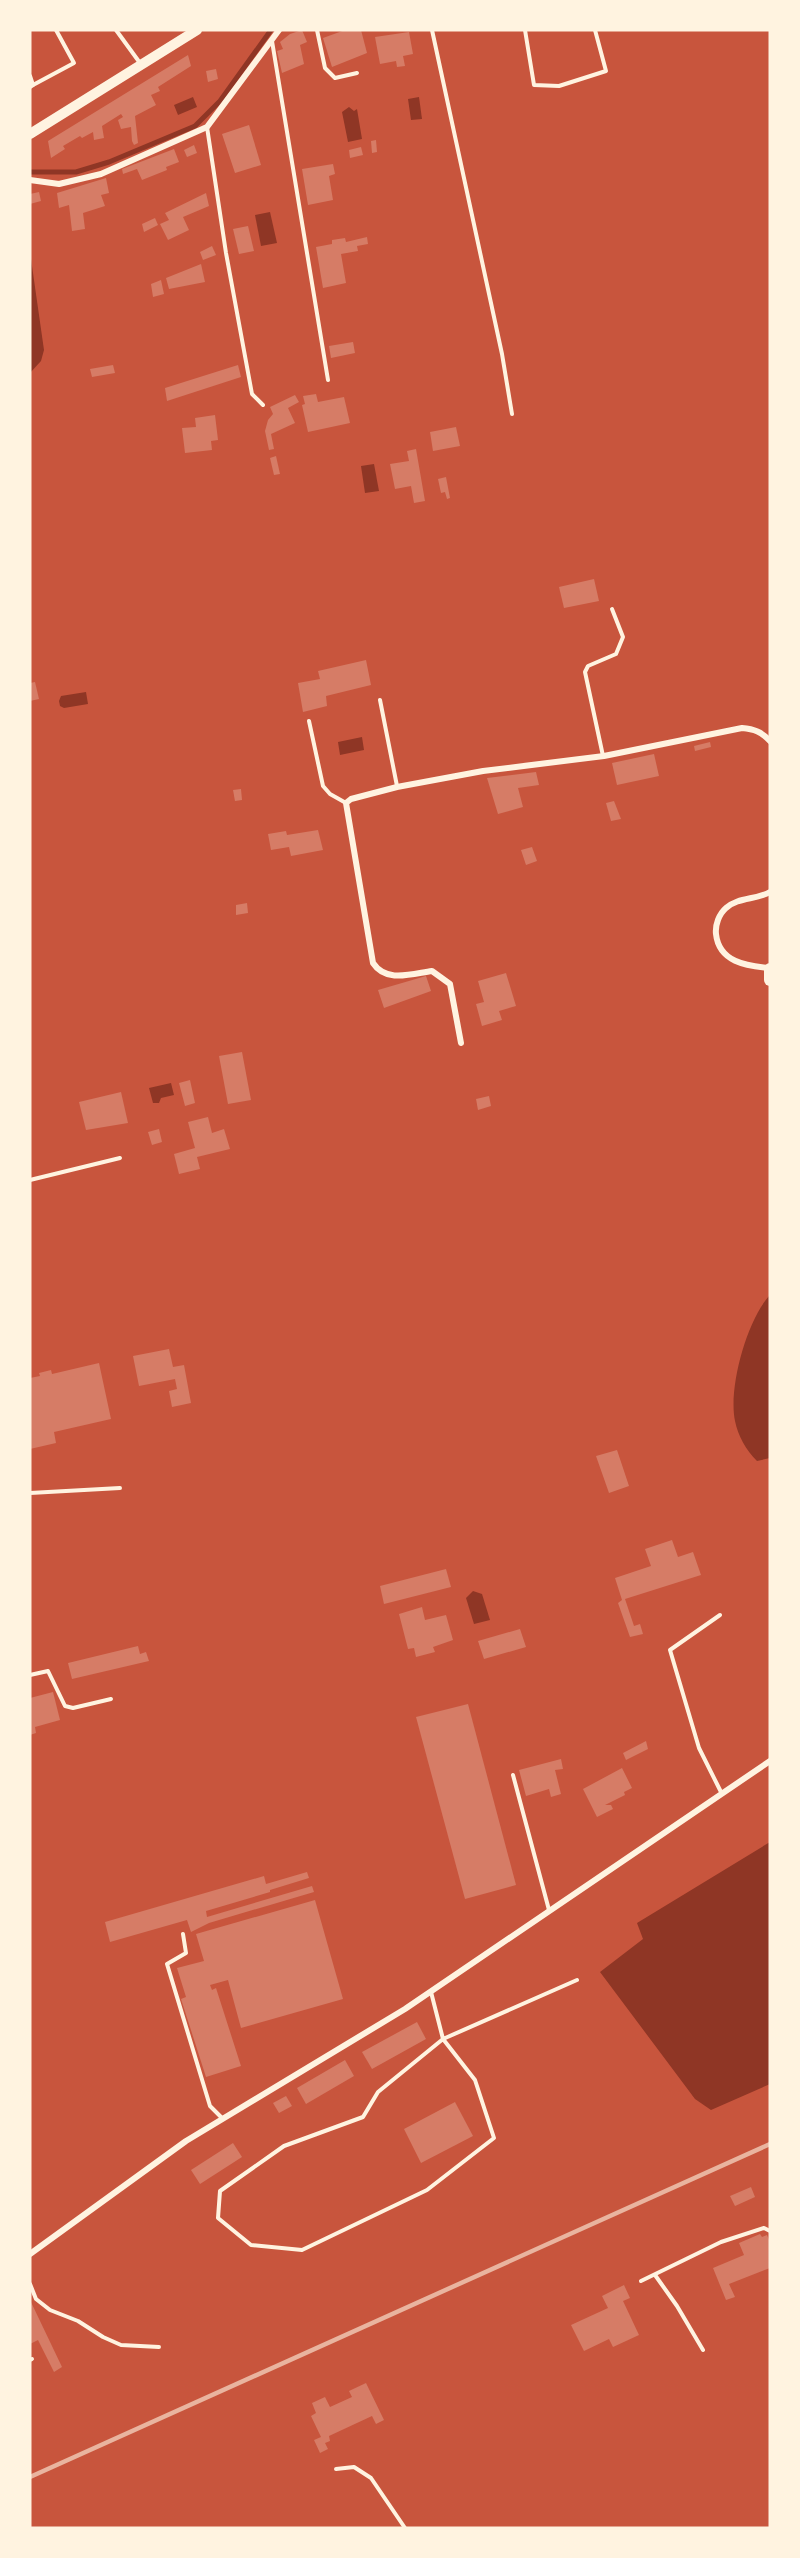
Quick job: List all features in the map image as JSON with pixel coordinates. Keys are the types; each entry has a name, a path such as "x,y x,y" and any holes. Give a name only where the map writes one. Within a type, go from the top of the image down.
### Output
{"main road":[{"path":"30,134 141,65 182,34 197,30"},
{"path":"770,969 770,980"}],"street":[{"path":"30,180 59,184 101,174 207,127 279,30"},
{"path":"461,1043 450,984 432,970 392,976 379,972 373,963 346,803 351,799 397,787 483,771 604,756 742,728 753,729 764,734 770,741"},
{"path":"770,892 757,898 737,901 727,907 719,917 716,930 718,945 727,957 738,963 770,969"},
{"path":"30,2254 221,2117 431,1991 721,1792 770,1761"}],"lane":[{"path":"30,76 32,86 74,63 56,30"},
{"path":"116,30 141,65"},
{"path":"317,30 325,68 335,78 357,73"},
{"path":"432,30 502,354 512,414"},
{"path":"525,30 534,85 559,86 606,71 595,30"},
{"path":"272,40 328,380"},
{"path":"207,127 226,253 252,394 263,405"},
{"path":"604,756 585,672 588,666 616,654 623,637 612,609"},
{"path":"380,700 397,787"},
{"path":"309,721 323,786 330,794 346,803"},
{"path":"30,1180 120,1158"},
{"path":"30,1493 120,1488"},
{"path":"720,1615 670,1650 699,1748 721,1792"},
{"path":"30,1675 48,1671 65,1706 73,1708 111,1699"},
{"path":"513,1775 549,1910"},
{"path":"183,1934 186,1953 167,1964 210,2106 221,2117"},
{"path":"431,1991 443,2039 475,2080 494,2138 427,2190 302,2250 251,2245 218,2218 220,2191 284,2146 363,2117 378,2092 443,2039 576,1980"},
{"path":"641,2281 745,2232 764,2228 770,2231"},
{"path":"655,2275 677,2306 703,2350"},
{"path":"30,2284 36,2299 50,2310 78,2320 103,2337 121,2345 159,2347"},
{"path":"336,2469 354,2466 371,2478 405,2528"}],"shaded area":[{"path":"193,97 197,107 178,115 174,105"},
{"path":"419,97 422,119 411,120 408,99"},
{"path":"349,107 354,111 357,109 362,139 348,142 342,112"},
{"path":"270,212 277,243 261,246 255,215"},
{"path":"30,252 44,350 41,361 30,373"},
{"path":"374,464 379,491 365,493 361,466"},
{"path":"86,692 88,704 64,708 60,706 61,696"},
{"path":"362,737 364,750 340,755 338,742"},
{"path":"171,1083 174,1095 161,1098 159,1103 153,1103 149,1088"},
{"path":"770,1295 770,1458 757,1461 749,1452 736,1427 734,1391 747,1337 754,1320"},
{"path":"473,1591 482,1594 490,1620 474,1624 466,1598"},
{"path":"770,1842 770,2084 711,2110 695,2099 600,1972 643,1939 637,1923"}],"building":[{"path":"302,30 307,42 300,45 304,64 282,73 277,51 283,49 280,42 290,34"},
{"path":"345,30 361,30 367,53 332,67 323,38"},
{"path":"409,32 413,54 403,56 405,66 397,67 396,61 380,64 375,37"},
{"path":"188,55 191,66 158,87 160,91 151,95 156,105 135,116 138,143 134,145 132,141 131,127 121,129 118,120 123,117 121,114 102,126 104,138 94,140 93,132 82,138 80,136 63,146 65,149 51,158 48,141"},
{"path":"216,69 218,79 208,82 206,71"},
{"path":"249,125 261,165 235,173 222,134"},
{"path":"376,140 377,152 372,153 371,141"},
{"path":"194,145 197,153 187,157 184,150"},
{"path":"361,147 363,155 350,158 349,150"},
{"path":"174,149 179,162 166,167 167,170 142,180 137,169 123,174 122,169"},
{"path":"333,164 335,174 329,176 333,200 308,205 302,169"},
{"path":"106,178 109,193 101,195 105,206 83,213 85,229 72,231 69,205 59,208 57,193"},
{"path":"39,192 41,201 30,204 30,194"},
{"path":"206,193 209,206 183,217 189,230 168,240 160,224 169,220 165,213"},
{"path":"155,218 158,225 144,232 142,224"},
{"path":"248,226 254,251 239,254 233,229"},
{"path":"367,237 368,244 357,246 358,251 341,254 346,283 323,288 316,247 332,244 332,240 345,238 346,242"},
{"path":"212,246 216,255 203,260 200,252"},
{"path":"201,264 205,282 169,289 166,278"},
{"path":"161,280 164,294 153,297 151,284"},
{"path":"353,342 355,353 331,358 329,346"},
{"path":"113,365 115,373 92,377 90,369"},
{"path":"238,365 241,377 167,401 165,388"},
{"path":"316,394 318,402 344,397 350,423 308,432 302,405 305,404 303,396"},
{"path":"295,395 299,402 288,408 295,423 271,434 274,449 269,450 265,431 268,420 273,414 270,407"},
{"path":"215,415 218,440 211,441 212,450 185,453 182,428 196,427 195,418"},
{"path":"456,427 460,446 433,451 430,432"},
{"path":"416,449 425,501 414,503 411,486 395,489 390,464 409,461 407,451"},
{"path":"276,456 280,474 274,475 270,458"},
{"path":"446,477 450,498 447,499 445,492 441,493 438,479"},
{"path":"594,579 599,601 564,608 559,587"},
{"path":"366,660 371,685 326,696 327,706 303,712 298,683 320,679 318,671"},
{"path":"35,682 39,699 30,701 30,683"},
{"path":"710,742 711,747 695,751 694,746"},
{"path":"654,754 659,776 617,785 612,763"},
{"path":"536,772 539,785 518,788 523,807 498,814 487,778"},
{"path":"241,789 242,800 235,801 233,790"},
{"path":"614,801 621,819 611,821 606,803"},
{"path":"318,830 323,850 291,856 289,847 271,850 268,834 286,831 287,835"},
{"path":"532,847 537,861 526,865 521,850"},
{"path":"247,903 248,913 236,915 236,905"},
{"path":"506,973 516,1006 499,1011 502,1020 482,1026 476,1004 484,1002 478,981"},
{"path":"426,976 431,991 384,1008 378,990"},
{"path":"242,1052 251,1100 228,1104 219,1056"},
{"path":"190,1080 195,1103 185,1106 179,1083"},
{"path":"121,1092 128,1123 86,1130 79,1102"},
{"path":"489,1096 491,1106 478,1110 476,1099"},
{"path":"208,1117 212,1133 224,1129 230,1149 197,1157 200,1169 179,1174 174,1154 195,1148 188,1122"},
{"path":"159,1129 162,1142 152,1145 148,1132"},
{"path":"169,1349 173,1367 184,1365 191,1403 172,1407 169,1391 177,1389 175,1379 139,1386 133,1356"},
{"path":"99,1363 111,1419 54,1432 56,1443 30,1449 30,1378 51,1370 52,1374"},
{"path":"617,1450 629,1486 609,1493 596,1456"},
{"path":"672,1540 678,1557 693,1552 701,1575 625,1599 634,1626 640,1624 643,1634 630,1637 618,1603 622,1600 615,1578 651,1566 645,1549"},
{"path":"446,1569 451,1587 384,1604 380,1586"},
{"path":"422,1607 425,1620 446,1615 453,1640 433,1647 435,1652 416,1657 414,1648 408,1649 399,1614"},
{"path":"520,1629 526,1647 484,1659 478,1641"},
{"path":"138,1646 140,1654 146,1652 149,1661 72,1679 68,1663"},
{"path":"53,1692 60,1720 35,1727 36,1733 30,1735 30,1698"},
{"path":"468,1704 516,1885 465,1899 416,1717"},
{"path":"646,1741 648,1749 626,1760 623,1753"},
{"path":"561,1759 563,1769 555,1770 561,1794 551,1797 549,1789 526,1796 519,1770"},
{"path":"622,1768 632,1788 624,1792 625,1795 605,1805 611,1805 613,1809 597,1817 583,1789"},
{"path":"307,1872 309,1878 206,1911 207,1917 312,1886 314,1892 209,1923 191,1932 187,1920 110,1942 105,1922 264,1876 266,1884"},
{"path":"315,1900 343,1999 241,2028 228,1980 210,1985 212,1990 216,1988 241,2066 206,2077 181,1999 186,1997 177,1968 204,1961 196,1934"},
{"path":"417,2022 426,2039 372,2069 362,2052"},
{"path":"345,2060 354,2076 306,2104 297,2088"},
{"path":"286,2096 292,2106 279,2113 273,2103"},
{"path":"455,2102 473,2136 421,2163 404,2129"},
{"path":"233,2143 242,2157 200,2184 191,2170"},
{"path":"751,2187 755,2197 735,2206 730,2196"},
{"path":"760,2234 762,2237 767,2235 770,2242 770,2268 729,2284 735,2297 726,2300 713,2268 744,2255 739,2243"},
{"path":"624,2285 630,2298 623,2301 639,2335 613,2347 609,2339 584,2351 571,2325 608,2308 602,2296"},
{"path":"30,2300 62,2367 54,2372 38,2340 30,2344"},
{"path":"366,2383 384,2420 376,2424 372,2416 329,2436 330,2441 325,2443 328,2449 320,2453 314,2440 321,2437 311,2416 316,2413 312,2403 325,2397 330,2407 352,2397 349,2391"}],"waterway":[{"path":"30,172 76,172 109,162 195,126 220,101 271,30"}],"railway":[{"path":"30,2477 770,2144"}]}
